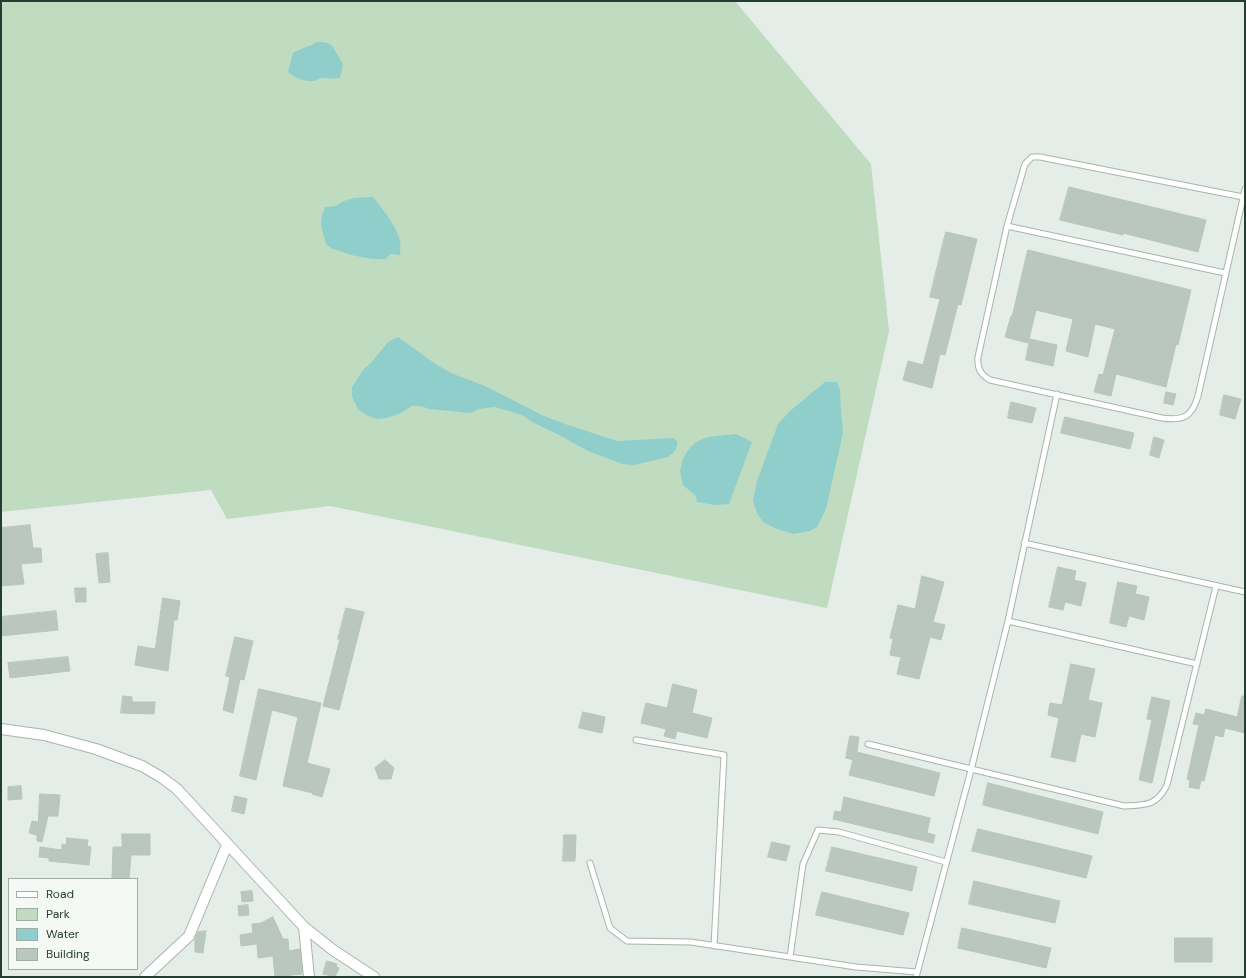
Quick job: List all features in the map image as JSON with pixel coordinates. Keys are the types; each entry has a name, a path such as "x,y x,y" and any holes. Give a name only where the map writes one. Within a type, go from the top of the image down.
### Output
{"street":[{"path":"1,728 44,735 89,747 142,766 161,777 177,789 304,927 333,950 374,977"},
{"path":"145,977 189,936 228,845"},
{"path":"304,927 309,977"}],"lane":[{"path":"1242,197 1040,157 1032,157 1025,164 1007,226 978,357 980,371 990,380 1162,418 1182,418 1189,414 1195,407 1198,396 1245,189"},
{"path":"1007,226 1226,272"},
{"path":"590,862 610,928 627,941 691,942 856,967 916,974 971,770 1008,621 1057,394"},
{"path":"1024,543 1245,592"},
{"path":"868,744 1124,806 1147,805 1162,795 1167,786 1216,586"},
{"path":"1008,621 1197,664"},
{"path":"636,740 724,755 714,946"},
{"path":"790,957 803,864 818,830 839,832 946,862"}],"green space":[{"path":"1,1 735,1 871,164 889,331 827,608 330,506 227,519 211,490 1,512"}],"water":[{"path":"317,42 325,42 333,47 343,65 340,78 323,78 314,81 307,81 297,78 288,72 293,53"},
{"path":"373,197 396,230 400,243 400,255 391,254 385,259 372,259 351,255 331,248 326,244 321,226 322,215 325,207 336,206 344,201 354,198"},
{"path":"398,337 434,363 451,373 485,386 544,416 617,441 673,438 678,442 675,451 668,457 634,465 622,464 588,451 532,422 524,416 495,407 479,409 471,413 412,406 401,413 387,418 377,419 366,415 358,409 352,397 352,387 363,370 371,363 388,342"},
{"path":"825,382 837,382 840,390 843,433 826,509 817,527 810,531 794,534 777,529 763,522 757,513 753,501 757,481 778,424 790,411"},
{"path":"736,434 752,442 729,504 716,505 697,502 696,496 683,485 680,471 683,459 688,450 696,442 708,437"}],"building":[{"path":"1069,187 1206,220 1198,252 1123,233 1123,235 1060,220"},
{"path":"946,232 977,239 961,305 958,304 945,355 940,354 932,388 903,380 908,361 923,365 940,299 930,297"},
{"path":"1028,250 1191,290 1166,387 1116,374 1111,396 1094,392 1099,374 1103,375 1115,329 1095,324 1088,357 1066,351 1073,319 1036,310 1028,343 1005,337 1012,316"},
{"path":"1030,339 1057,345 1053,366 1026,360"},
{"path":"1166,392 1176,394 1173,405 1164,403"},
{"path":"1224,395 1241,399 1235,419 1220,415"},
{"path":"1011,402 1036,408 1032,423 1008,418"},
{"path":"1065,417 1134,433 1130,449 1061,433"},
{"path":"1154,437 1164,440 1159,458 1150,455"},
{"path":"30,525 33,548 41,548 42,562 21,564 24,584 1,586 1,528"},
{"path":"108,553 110,582 99,583 96,554"},
{"path":"1058,567 1076,571 1074,580 1086,583 1081,606 1065,602 1063,610 1049,607"},
{"path":"922,576 944,582 933,622 945,625 941,640 930,637 919,679 897,674 901,657 890,655 893,639 890,638 898,605 915,609"},
{"path":"1118,582 1137,586 1135,594 1149,597 1144,620 1129,616 1126,627 1110,623"},
{"path":"75,588 86,588 86,602 76,602"},
{"path":"163,598 180,601 177,620 174,620 168,671 135,665 138,646 155,649"},
{"path":"346,608 364,612 339,710 323,706 340,639 338,639"},
{"path":"56,611 58,630 1,636 1,617"},
{"path":"235,637 253,641 244,680 240,679 233,713 223,710 230,677 226,676"},
{"path":"68,657 70,671 10,678 8,663"},
{"path":"1071,664 1095,669 1088,700 1102,703 1095,737 1081,734 1075,762 1051,757 1059,718 1048,715 1050,703 1062,705"},
{"path":"673,684 697,690 692,713 712,718 707,738 677,731 675,739 664,736 666,729 641,723 646,703 667,708"},
{"path":"259,689 321,703 307,763 330,769 322,797 312,794 313,793 283,786 298,717 272,710 256,780 240,776"},
{"path":"123,696 132,697 132,702 155,702 154,714 121,713"},
{"path":"1242,696 1245,696 1245,733 1225,728 1223,737 1215,735 1204,781 1201,780 1199,789 1189,787 1190,780 1187,779 1199,725 1193,724 1196,713 1204,715 1206,709 1237,717"},
{"path":"1152,697 1170,701 1152,783 1139,780 1152,720 1147,719"},
{"path":"583,712 605,717 602,733 579,728"},
{"path":"850,736 859,737 857,752 940,773 934,796 849,775 853,760 846,758"},
{"path":"385,760 394,768 391,779 379,779 375,768"},
{"path":"988,783 1103,812 1098,834 983,805"},
{"path":"21,786 22,799 8,800 8,787"},
{"path":"40,794 60,795 58,816 48,816 42,842 37,841 37,835 29,833 32,821 38,822"},
{"path":"235,796 247,799 244,814 232,811"},
{"path":"844,797 930,818 927,833 935,835 933,843 833,819 835,811 841,812"},
{"path":"978,829 1092,856 1086,878 972,851"},
{"path":"122,834 150,834 150,855 131,855 129,878 112,878 113,847 122,847"},
{"path":"564,835 576,835 575,861 563,861"},
{"path":"67,838 88,840 87,846 91,847 89,865 49,861 49,858 39,857 40,847 62,850 62,844 66,845"},
{"path":"772,842 790,846 786,861 768,857"},
{"path":"832,847 917,867 912,891 826,871"},
{"path":"974,881 1060,901 1055,923 969,904"},
{"path":"252,891 253,901 242,902 241,892"},
{"path":"822,892 909,913 903,935 816,915"},
{"path":"248,905 249,915 239,916 238,906"},
{"path":"273,917 283,939 288,939 289,951 300,949 302,974 290,975 290,977 275,977 273,956 258,958 257,944 241,946 240,935 253,933 252,924 261,923"},
{"path":"962,928 1051,948 1046,968 958,948"},
{"path":"206,931 203,953 195,952 195,939 198,932"},
{"path":"1175,938 1212,938 1212,962 1175,962"},
{"path":"327,961 337,964 336,966 339,968 335,977 323,974"}]}
